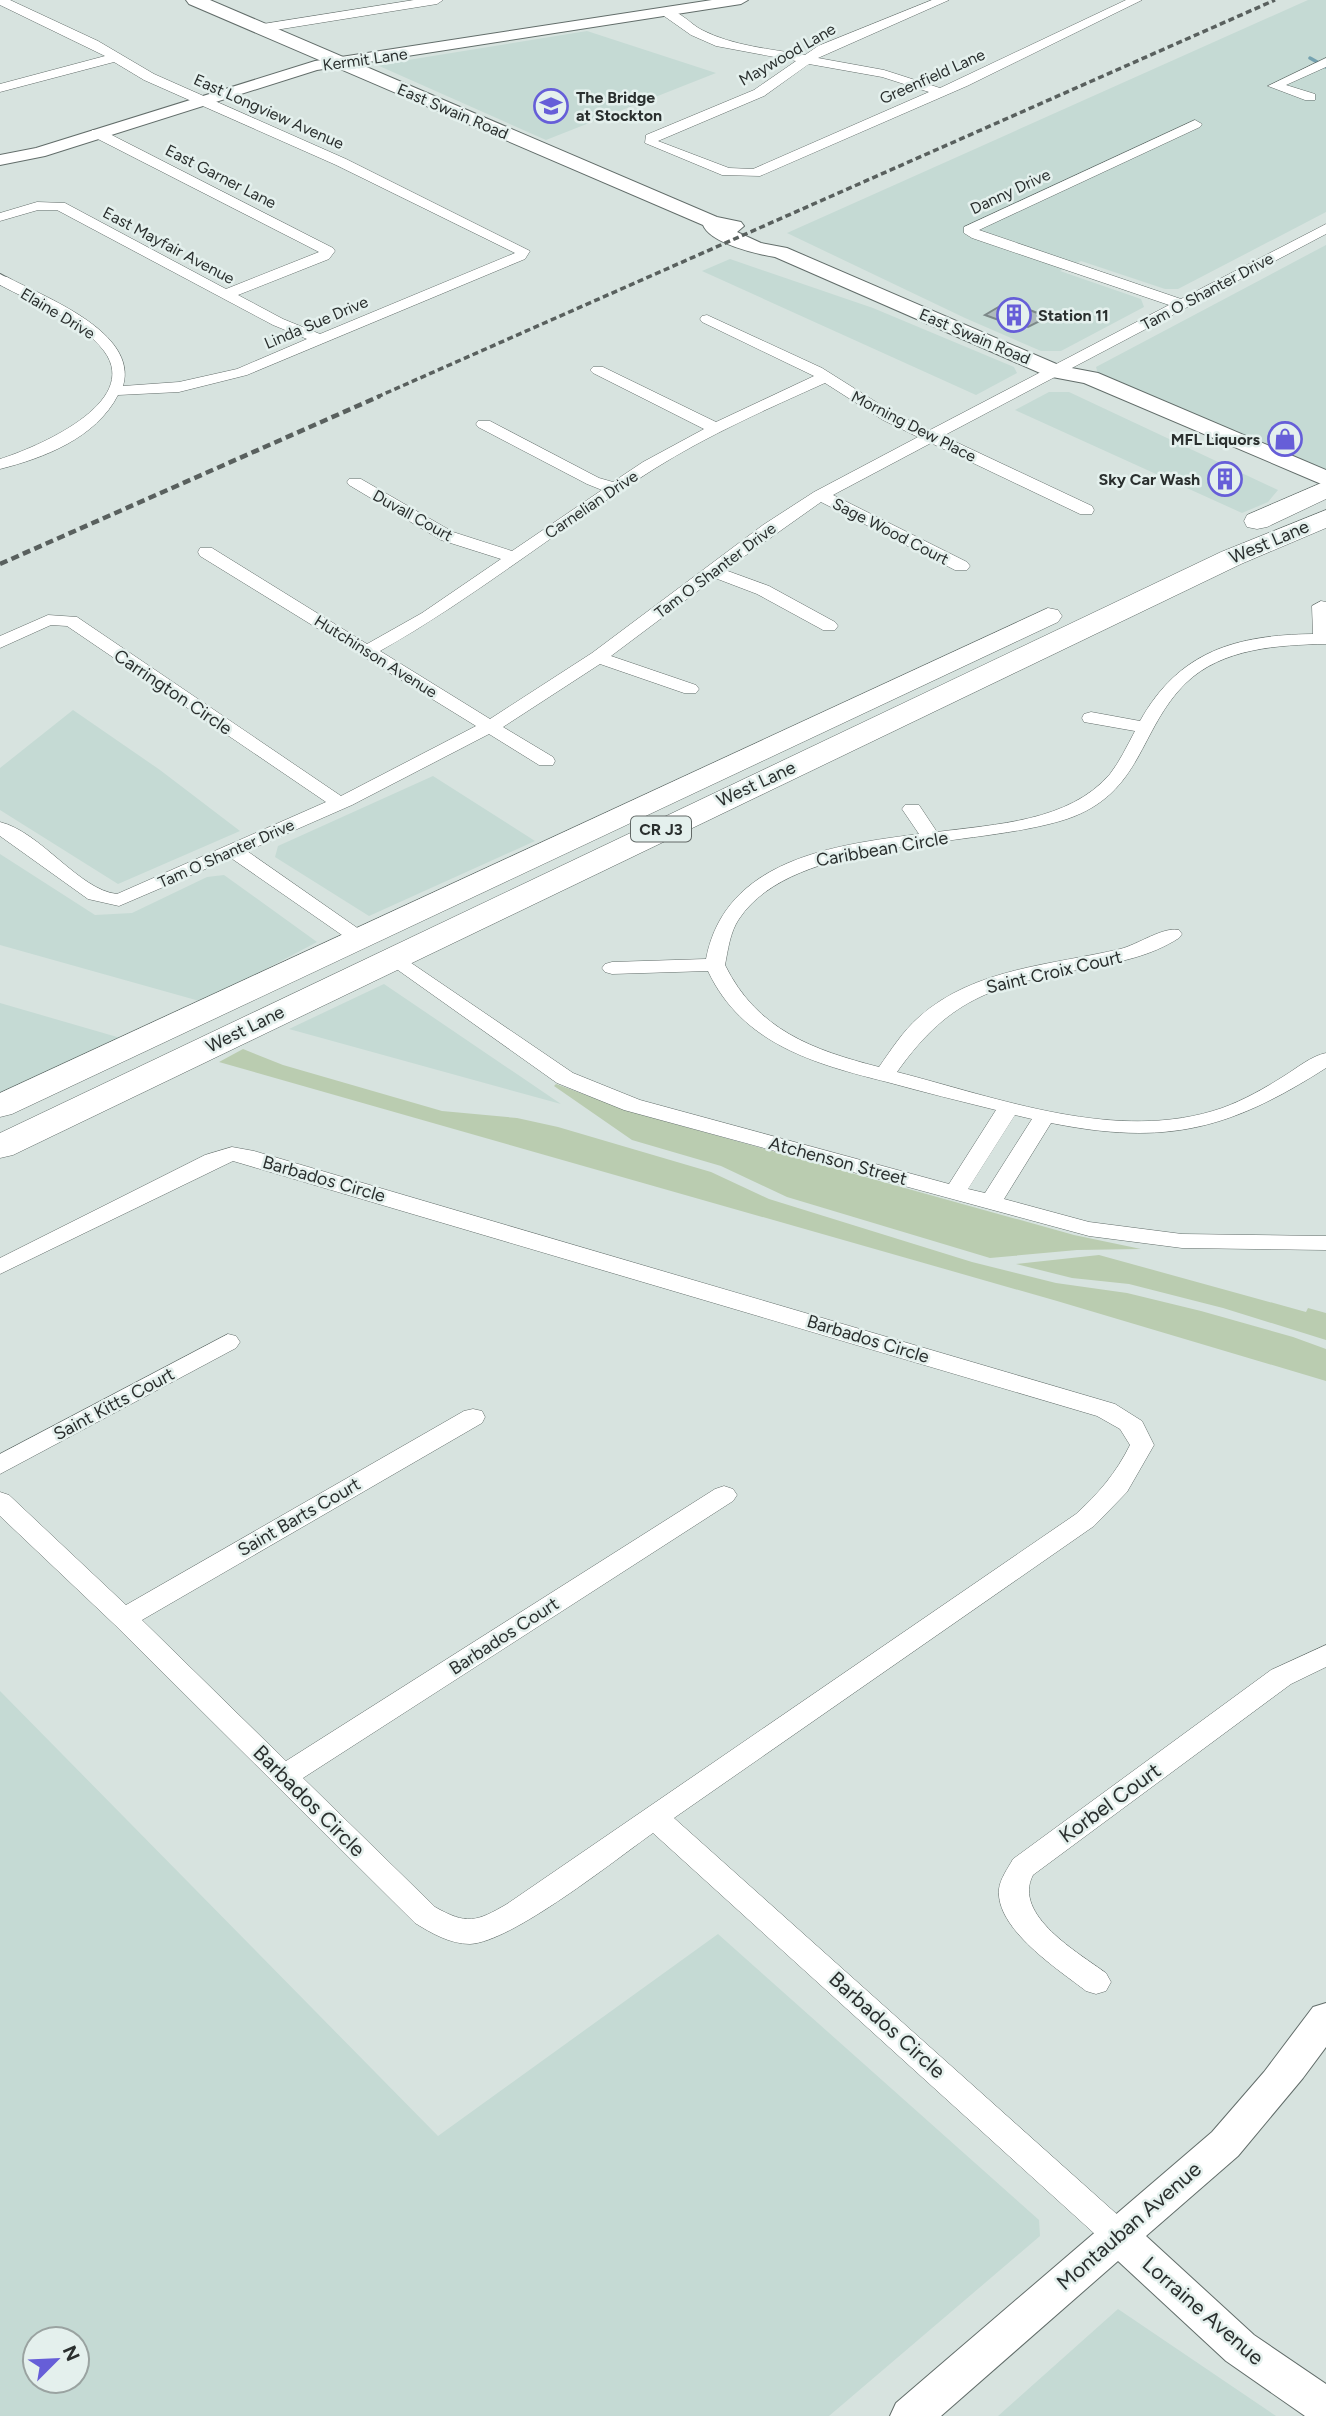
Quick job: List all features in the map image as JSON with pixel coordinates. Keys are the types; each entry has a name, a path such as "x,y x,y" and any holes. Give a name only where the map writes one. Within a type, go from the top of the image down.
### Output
{"main road":[{"name":"East Swain Road","path":"195,0 712,222 714,229 735,239 756,248 780,252 1055,371 1070,384 1324,496"},
{"name":"West Lane","path":"0,1106 359,938 1324,496"},
{"name":"West Lane","path":"0,1147 1206,570 1324,496"}],"street":[{"name":"East Longview Avenue","path":"0,0 117,57 149,76 521,248 523,252"},
{"path":"263,28 437,0"},
{"name":"Kermit Lane","path":"0,160 39,152 315,66 741,0"},
{"name":"Maywood Lane","path":"740,174 663,148 651,141 661,133 759,93 838,42 943,0"},
{"name":"Greenfield Lane","path":"740,174 761,171 942,92 1136,0"},
{"path":"668,13 695,32 720,43 884,74 942,92"},
{"path":"0,88 117,57"},
{"path":"1310,97 1273,86 1326,62"},
{"name":"Danny Drive","path":"1182,304 969,230 1195,124"},
{"name":"East Garner Lane","path":"97,134 328,251 324,256 226,294"},
{"name":"East Mayfair Avenue","path":"0,217 37,206 60,206 226,294 319,339"},
{"name":"Tam O Shanter Drive","path":"0,828 34,849 101,898 128,897 339,803 489,727 598,657 712,570 820,495 1326,228"},
{"name":"Linda Sue Drive","path":"113,391 166,389 212,381 242,372 520,257 523,252"},
{"name":"Elaine Drive","path":"1,280 89,330 107,344 117,360 118,369 113,391"},
{"name":"Morning Dew Place","path":"707,319 825,377 864,403 1086,510"},
{"path":"598,370 715,428"},
{"name":"Carnelian Drive","path":"369,650 428,617 614,488 715,428 825,377"},
{"path":"0,464 50,446 79,430 100,412 113,391"},
{"path":"484,424 593,481 614,488"},
{"name":"Duvall Court","path":"355,482 447,536 513,557"},
{"name":"Sage Wood Court","path":"820,495 961,566"},
{"name":"Hutchinson Avenue","path":"206,552 546,761"},
{"path":"712,570 763,590 829,626"},
{"path":"1321,606 1324,639"},
{"name":"Carrington Circle","path":"0,643 48,620 71,621 339,803"},
{"name":"Caribbean Circle","path":"715,965 723,931 731,915 741,902 772,878 800,865 834,855 1031,823 1086,803 1106,790 1119,777 1167,693 1180,679 1209,660 1255,645 1324,639"},
{"path":"598,657 690,689"},
{"path":"1091,718 1147,728"},
{"path":"912,809 932,839"},
{"path":"232,850 359,938"},
{"name":"Saint Croix Court","path":"884,1075 927,1021 971,992 1033,973 1130,953 1153,946 1172,934"},
{"name":"Atchenson Street","path":"391,958 582,1087 632,1105 1090,1229 1145,1238 1326,1243"},
{"path":"612,968 715,965 732,997 746,1014 769,1033 798,1048 828,1060 884,1075 1088,1125 1124,1128 1195,1121 1254,1102 1326,1059"},
{"path":"954,1193 1009,1107"},
{"path":"990,1203 1045,1116"},
{"name":"Barbados Circle","path":"0,1267 213,1160 232,1154 246,1156 1106,1410 1123,1417 1137,1430 1142,1445 1129,1475 1106,1502 1085,1520 517,1912 495,1926 471,1933 448,1929 425,1915 124,1618 0,1502"},
{"name":"Saint Kitts Court","path":"0,1465 228,1342"},
{"name":"Saint Barts Court","path":"124,1618 474,1416"},
{"name":"Barbados Court","path":"284,1776 724,1495"},
{"name":"Korbel Court","path":"1096,1982 1028,1927 1015,1908 1012,1889 1023,1867 1281,1677 1326,1655"},
{"name":"Barbados Circle","path":"654,1817 1118,2235"},
{"name":"Montauban Avenue","path":"911,2416 1225,2144 1296,2062 1326,2018"},
{"name":"Lorraine Avenue","path":"1118,2235 1240,2348 1326,2407"}],"shaded area":[{"path":"1308,0 1326,0 1326,212 1178,289 1165,289 1081,261 1060,271 1141,299 1144,307 1061,351 1041,351 787,233"},
{"name":"The Bridge at Stockton","path":"587,31 716,73 546,140 377,65"},
{"path":"1326,245 1326,471 1098,374 1096,367"},
{"path":"730,259 873,308 1014,367 1017,373 976,395 702,271"},
{"path":"1049,392 1069,392 1278,490 1268,502 1242,513 1015,410"},
{"path":"73,710 160,770 240,831 118,884 0,810 0,768"},
{"path":"433,776 535,841 369,916 275,857 278,846"},
{"path":"0,854 95,915 132,913 207,877 224,875 317,942 203,1002 0,945"},
{"path":"384,984 561,1104 289,1029"},
{"path":"0,1003 124,1039 0,1097"},
{"path":"0,1691 438,2136 718,1934 1039,2220 1040,2236 829,2416 0,2416"},
{"path":"1118,2309 1276,2416 998,2416"}],"green space":[{"path":"243,1049 283,1065 442,1111 517,1118 558,1127 711,1172 769,1199 972,1262 1056,1283 1127,1293 1293,1337 1326,1349 1326,1381 1057,1301 219,1062"},
{"path":"556,1084 632,1112 1074,1235 1141,1249 1077,1250 990,1258 787,1197 721,1166 632,1140 554,1086"},
{"path":"1099,1255 1306,1312 1308,1308 1326,1313 1326,1340 1223,1308 1129,1284 1072,1278 1016,1264"}],"building":[{"name":"Station 11","path":"1007,302 1048,317 1028,327 1021,324 1015,326 985,315"}],"waterway":[{"path":"1310,58 1326,67"}],"railway":[{"path":"377,397 1275,0"},
{"path":"0,564 380,396"}],"place":[{"name":"The Bridge at Stockton","path":"551,106"},
{"name":"Station 11","path":"1014,315"},
{"name":"MFL Liquors","path":"1285,439"},
{"name":"Sky Car Wash","path":"1225,479"}]}
